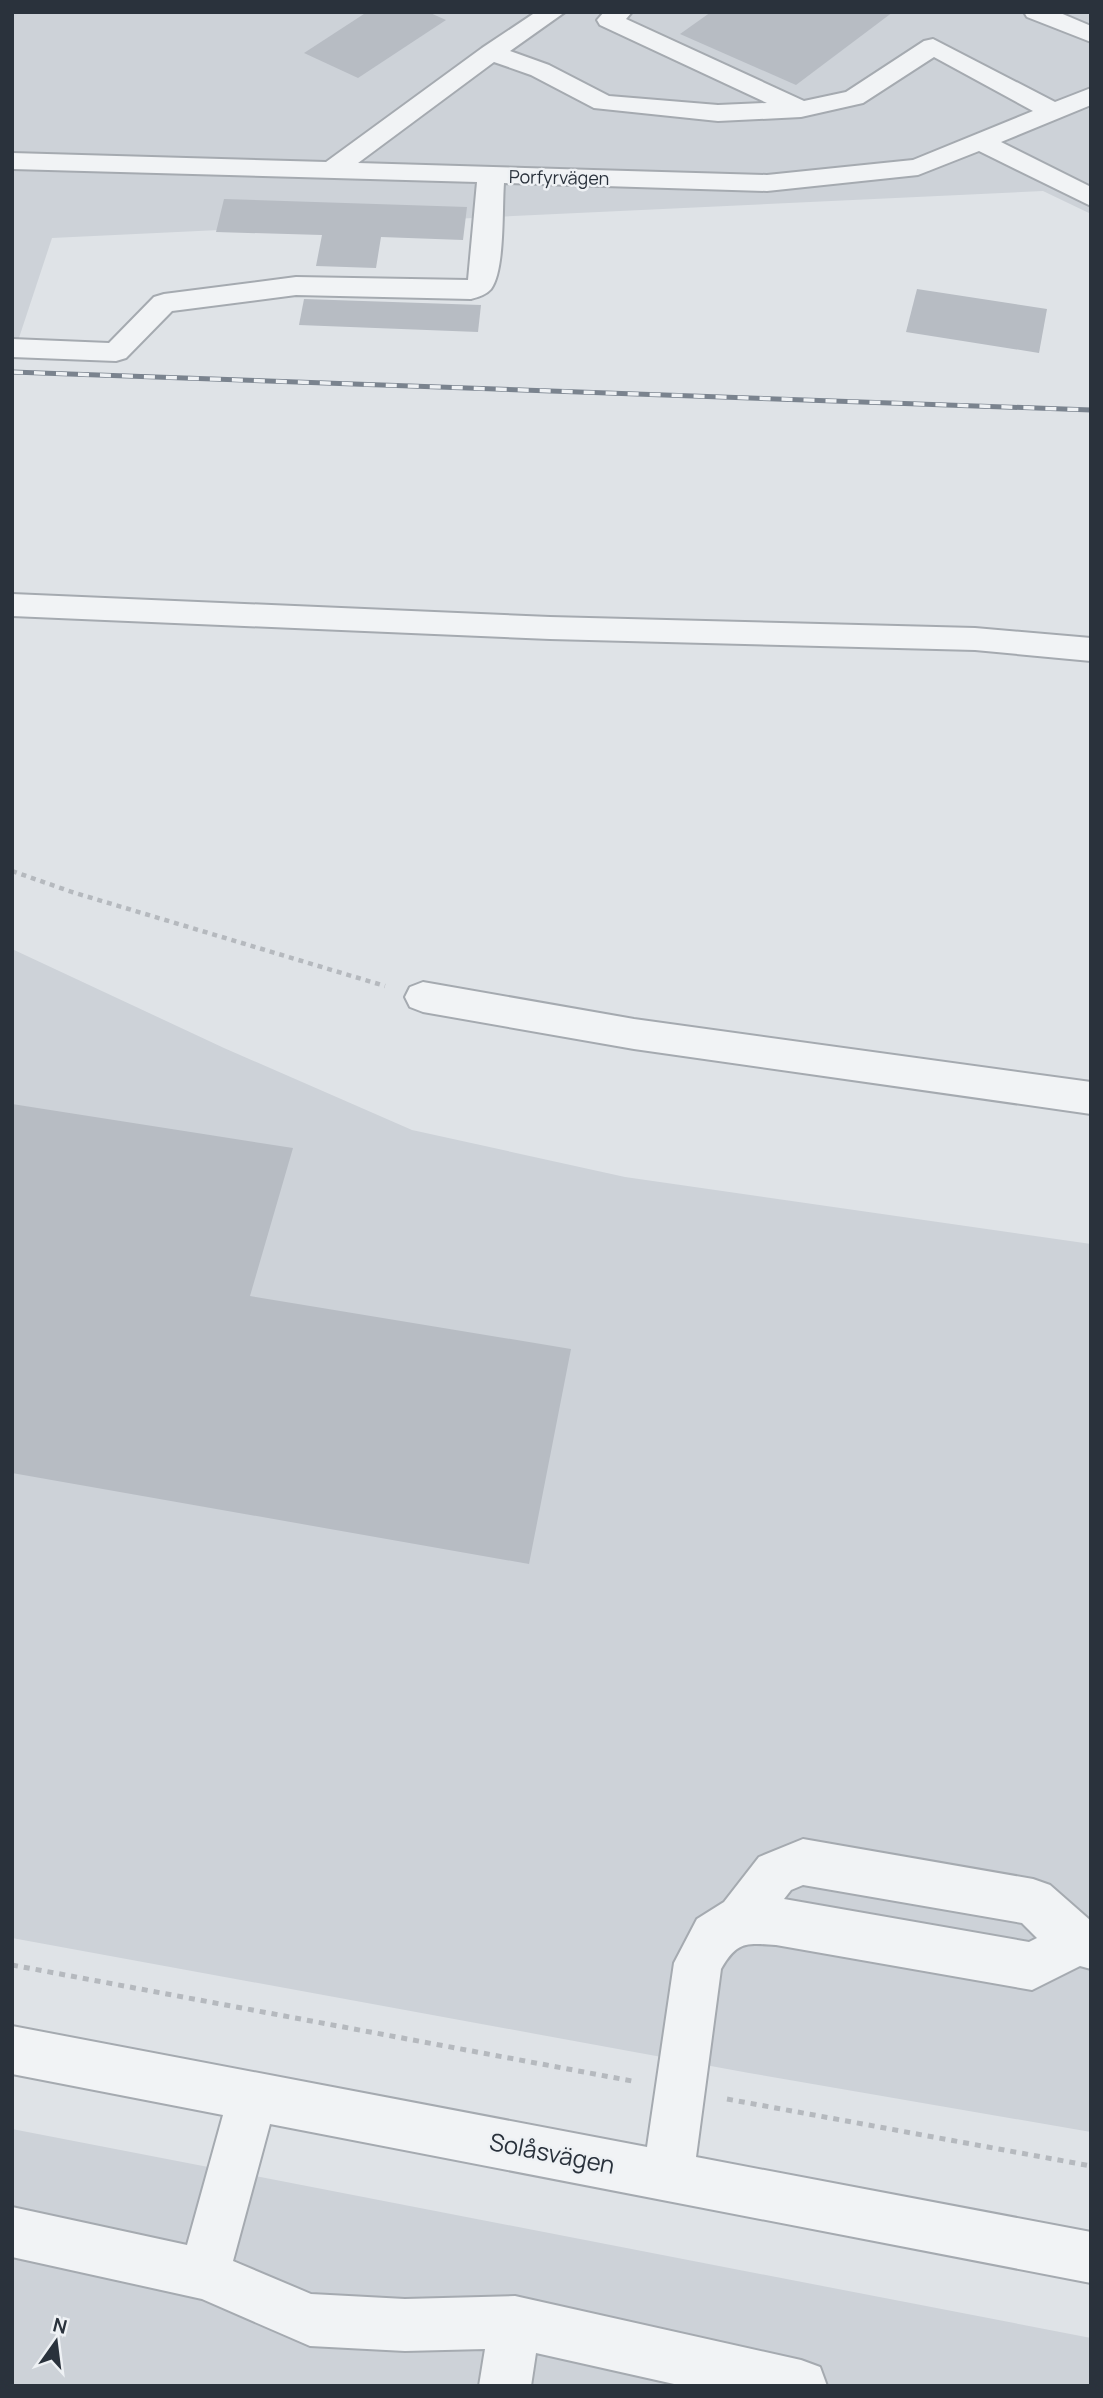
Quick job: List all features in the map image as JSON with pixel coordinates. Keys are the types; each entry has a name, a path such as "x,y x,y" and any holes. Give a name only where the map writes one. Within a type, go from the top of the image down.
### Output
{"street":[{"path":"331,172 491,54 553,12"},
{"path":"1035,12 1091,35"},
{"path":"606,15 801,109"},
{"path":"491,54 540,71 603,103 718,114 801,109 854,98 933,46 1055,112"},
{"name":"Porfyrvägen","path":"12,161 767,183 918,167 1091,96"},
{"path":"982,143 1091,198"},
{"path":"12,348 116,352 164,303 296,286 471,290 478,286 484,277 491,176"},
{"path":"12,605 550,628 975,639 1091,650"},
{"path":"422,997 634,1034 1091,1097"},
{"path":"668,2176 698,1963 714,1936 741,1919 775,1873 803,1862 1032,1902 1084,1944 1032,1966 776,1921 741,1919"},
{"name":"Solåsvägen","path":"12,2050 1091,2258"},
{"path":"204,2274 253,2095"},
{"path":"12,2232 204,2274 310,2320 405,2325 515,2322 801,2386"},
{"path":"505,2386 515,2322"}],"path":[{"path":"12,871 72,892 422,997"},
{"path":"12,1965 1091,2166"}],"shaded area":[{"path":"12,12 1091,12 1091,214 1043,191 52,238 12,359"},
{"path":"12,949 224,1048 412,1130 625,1177 1091,1244 1091,2132 749,2073 12,1938"},
{"path":"12,2129 1091,2338 1091,2386 12,2386"}],"building":[{"path":"367,12 428,12 446,20 358,78 304,53"},
{"path":"711,12 893,12 796,85 680,34"},
{"path":"224,199 467,207 463,240 381,237 376,268 316,266 322,235 216,232"},
{"path":"917,289 1047,309 1039,353 906,332"},
{"path":"304,299 481,305 478,332 299,325"},
{"path":"12,1104 293,1148 250,1296 571,1349 529,1564 12,1473"}],"railway":[{"path":"12,372 1091,410"}]}
